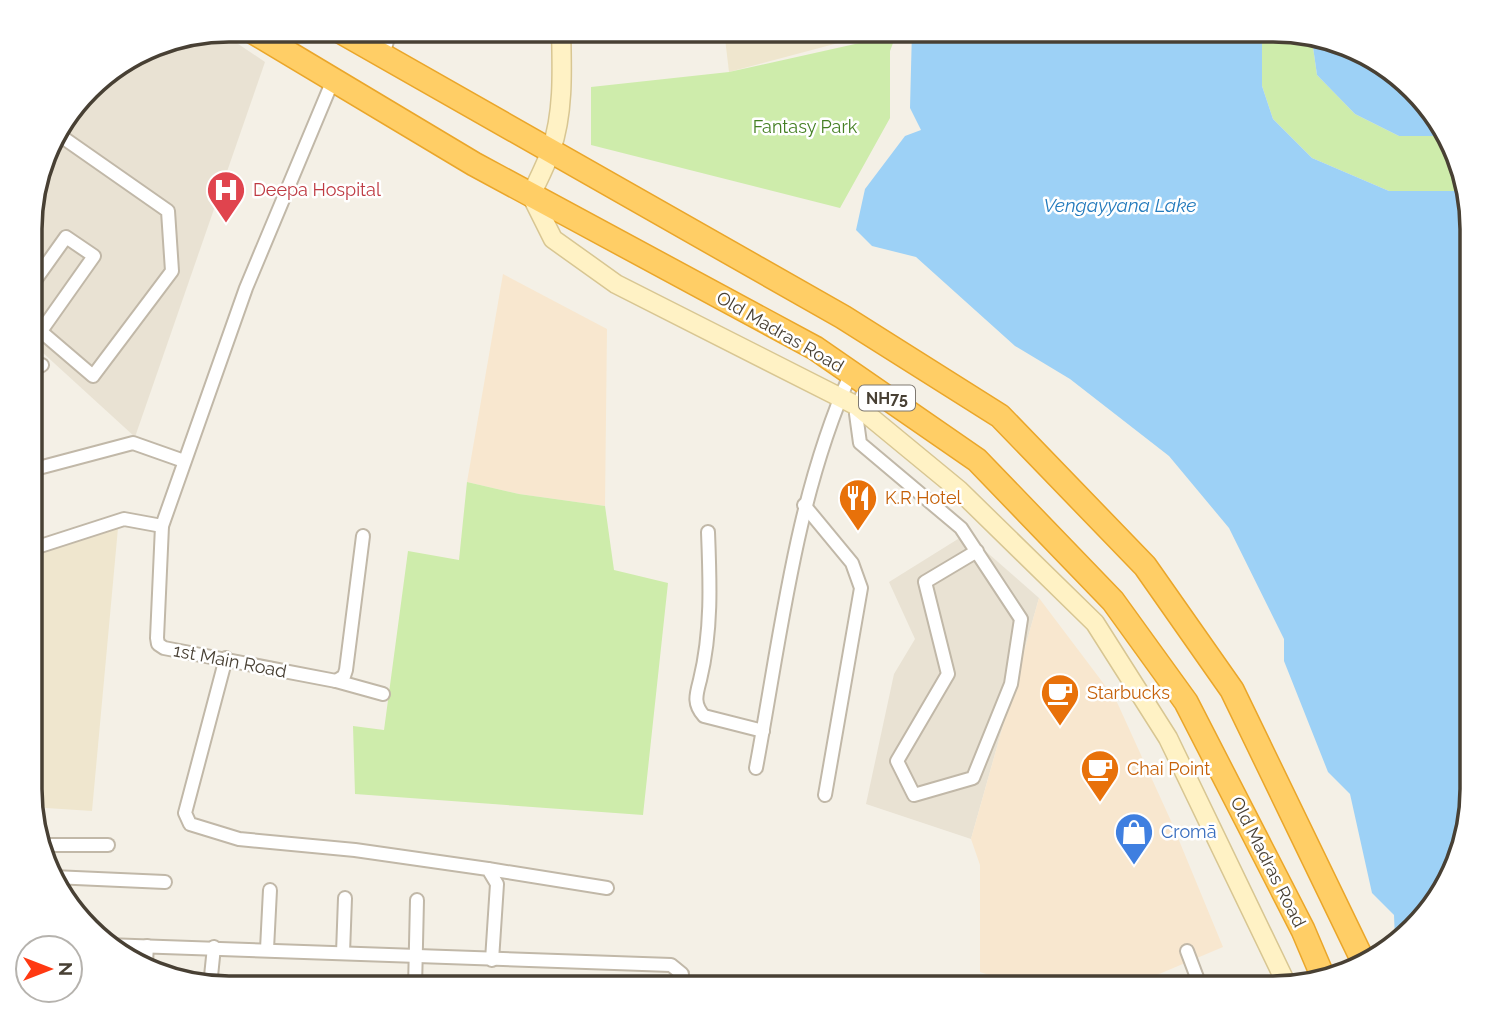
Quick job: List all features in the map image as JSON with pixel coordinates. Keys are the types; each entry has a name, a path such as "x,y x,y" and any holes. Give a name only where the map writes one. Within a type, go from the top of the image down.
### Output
{"highway":[{"name":"Old Madras Road","path":"270,42 531,195 814,348 977,460 1113,601 1186,702 1303,930 1320,969"},
{"name":"NH75","path":"359,42 552,149 844,317 1000,416 1145,566 1232,690 1360,955"}],"street":[{"path":"383,56 387,42"},
{"path":"561,42 562,68 552,149 531,195 553,239 616,284 848,402 959,490 1095,623 1168,738 1283,976"},
{"path":"42,546 124,519 162,526 246,288 333,79"},
{"path":"42,332 93,376 172,271 168,211 65,139"},
{"path":"42,272 66,237 94,256 42,320"},
{"path":"756,768 804,505 827,427 848,402 858,378"},
{"path":"858,378 848,402 860,443 951,519 977,551 1021,619 1011,684 973,778 914,794 897,761 948,674 925,582 977,551"},
{"path":"42,467 133,443 184,461"},
{"path":"804,505 852,563 860,588 825,795"},
{"name":"1st Main Road","path":"162,526 158,644 336,681 383,694"},
{"path":"708,532 710,605 705,659 695,699 697,709 704,716 763,731"},
{"path":"336,681 344,676 346,670 363,537"},
{"path":"226,658 185,813 190,824 239,839 355,850 607,888"},
{"path":"51,845 108,845"},
{"path":"488,869 497,884 492,960"},
{"path":"64,878 165,882"},
{"path":"267,949 270,890"},
{"path":"343,953 345,898"},
{"path":"415,976 417,900"},
{"path":"126,945 671,965 681,976"},
{"path":"146,957 147,946"},
{"path":"211,975 214,947"},
{"path":"1187,951 1196,976"}],"shaded area":[{"path":"235,42 265,62 135,437 42,352 42,229 48,180 56,157 73,125 106,88 125,73 146,61 180,48"},
{"path":"725,42 842,42 729,72"},
{"path":"503,274 607,329 605,506 519,494 467,482"},
{"path":"118,528 92,811 44,808 42,551"},
{"path":"966,534 1039,598 971,839 866,804 894,674 915,639 889,582"},
{"path":"1039,598 1116,700 1171,821 1223,947 1154,976 992,976 980,972 980,865 971,839"}],"green space":[{"name":"Fantasy Park","path":"864,42 893,42 890,51 890,118 840,208 591,145 591,87 729,72"},
{"path":"1262,42 1313,46 1317,75 1355,114 1399,136 1434,134 1446,157 1456,190 1389,191 1312,158 1273,119 1262,86"},
{"path":"467,482 519,494 605,506 614,570 668,583 643,815 355,794 353,726 384,730 408,551 459,560"}],"water":[{"name":"Vengayyana Lake","path":"912,42 1262,42 1262,86 1273,119 1312,158 1389,191 1456,190 1460,217 1460,801 1450,849 1441,872 1429,893 1395,931 1394,915 1372,893 1350,794 1328,772 1284,661 1284,639 1229,528 1169,456 1070,379 1015,346 916,257 872,246 856,230 865,189 905,136 921,130 910,108"},
{"path":"1313,46 1356,61 1396,88 1435,135 1399,136 1355,114 1317,75"}],"place":[{"name":"Deepa Hospital","path":"226,224"},
{"name":"K.R Hotel","path":"858,532"},
{"name":"Starbucks","path":"1060,727"},
{"name":"Chai Point","path":"1100,803"},
{"name":"Cromā","path":"1134,866"}]}
